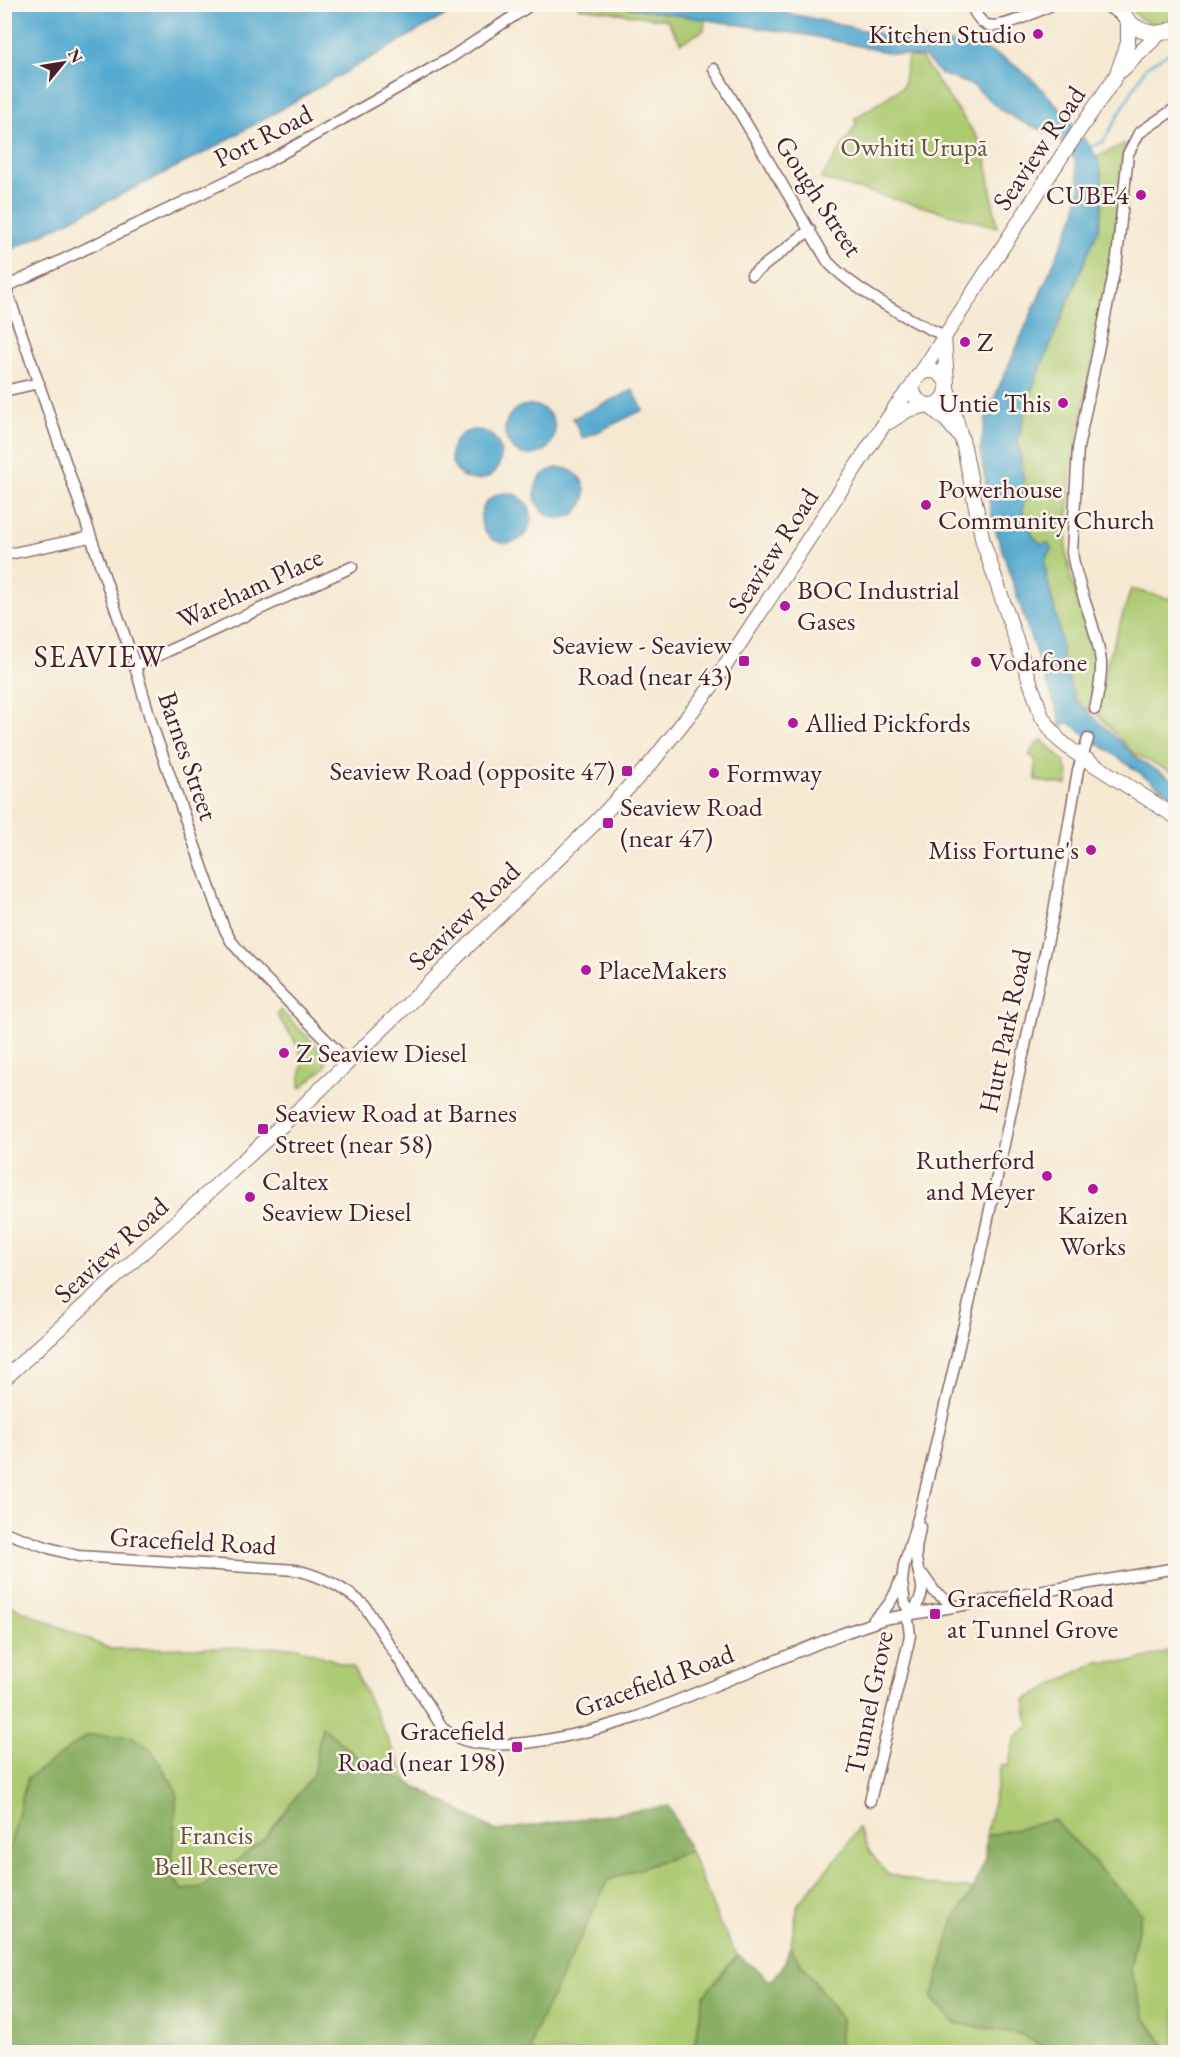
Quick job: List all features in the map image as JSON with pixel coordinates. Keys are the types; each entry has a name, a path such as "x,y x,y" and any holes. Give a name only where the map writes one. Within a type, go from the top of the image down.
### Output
{"main road":[{"path":"1124,14 1142,31 1165,32"},
{"name":"Seaview Road","path":"1116,76 1128,43 1124,14"},
{"name":"Seaview Road","path":"4,1379 256,1150 348,1062 597,821 669,742 732,659 896,406 917,380 1116,76 1165,32"},
{"path":"945,336 947,385 962,439 983,542 1042,717 1059,740 1176,817"},
{"path":"947,385 937,373 927,372 917,380 916,396 946,419 962,439"},
{"path":"928,405 941,402 947,385"},
{"name":"Seaview Road","path":"885,425 908,410 928,405"}],"street":[{"name":"Port Road","path":"5,288 267,162 450,58 532,4"},
{"path":"970,4 985,24 993,26 1003,25 1054,4"},
{"path":"1103,4 1124,14"},
{"path":"1165,32 1176,39"},
{"name":"Gough Street","path":"714,69 828,262 839,273 924,327 945,336"},
{"path":"1095,709 1101,673 1099,651 1074,569 1072,552 1077,457 1118,258 1128,154 1139,133 1176,108"},
{"path":"752,275 810,230"},
{"name":"Barnes Street","path":"5,288 135,666 153,728 228,936 247,960 348,1062"},
{"path":"4,391 39,383"},
{"path":"4,555 90,537"},
{"name":"Wareham Place","path":"135,666 352,567"},
{"name":"Hutt Park Road","path":"866,1624 889,1607 895,1597 921,1508 1041,975 1078,770 1088,739"},
{"name":"Hutt Park Road","path":"902,1575 905,1604 910,1613 923,1594 916,1556 921,1508"},
{"name":"Gracefield Road","path":"4,1532 78,1556 296,1570 318,1575 350,1593 364,1605 449,1735 463,1741 516,1744 602,1728 637,1717 866,1624 910,1613 1176,1568"},
{"path":"918,1567 934,1592 955,1606"},
{"name":"Tunnel Grove","path":"870,1801 908,1645 910,1613"}],"green space":[{"path":"578,5 610,5 705,19 704,30 681,43 667,20 578,7"},
{"path":"1129,5 1175,5 1175,16 1162,22 1149,22 1138,17"},
{"name":"Owhiti Urupā","path":"908,57 921,58 984,147 997,227 821,179 857,124 854,119 903,87"},
{"path":"1125,143 1112,266 1071,468 1066,549 1072,582 1095,651 1096,674 1088,713 1075,699 1064,667 1058,624 1046,575 1045,560 1049,553 1033,536 1023,513 1024,481 1018,440 1031,391 1099,227 1102,179 1097,157"},
{"path":"1131,589 1175,600 1175,774 1134,754 1096,713 1107,664"},
{"path":"1042,740 1065,764 1067,785 1036,781 1035,758 1029,755"},
{"path":"280,1010 323,1052 326,1059 326,1066 301,1088 300,1053 277,1014"},
{"name":"Francis Bell Reserve","path":"5,1603 110,1649 297,1647 353,1667 409,1783 496,1831 580,1938 608,1880 690,1851 719,1922 737,1955 704,1995 693,2052 5,2052"},
{"path":"1175,1649 1175,2052 1169,2052 1145,2018 1130,1968 1141,1913 1054,1820 986,1836 1001,1765 1008,1766 1015,1737 1029,1726 1025,1700 1096,1662 1131,1662"},
{"name":"Francis Bell Reserve","path":"322,1726 360,1760 409,1783 496,1831 669,1806 690,1851 608,1880 534,2034 531,2052 5,2052 8,2001 4,1976 5,1866 27,1779 88,1735 131,1736 151,1749 177,1792 171,1874 182,1890 203,1887 264,1839 313,1775"},
{"path":"1054,1820 1141,1913 1130,1968 1145,2018 1169,2052 1052,2052 1020,2034 955,2023 932,1999 953,1922 974,1889 985,1858 986,1836"},
{"path":"858,1828 870,1852 886,1873 927,1885 974,1889 953,1922 933,1999 955,2023 1021,2034 1052,2052 839,2052 841,2018 790,1948 798,1904 848,1844"},
{"path":"790,1948 841,2018 839,2052 693,2052 704,1995 737,1955 761,1972 767,1980 772,1980 782,1969"}],"water":[{"path":"5,4 463,5 206,152 5,253"},
{"path":"696,4 747,7 793,14 908,39 960,43 979,47 1003,58 1027,75 1050,97 1092,149 1100,167 1103,184 1099,227 1031,391 1018,440 1024,481 1023,513 1033,536 1041,544 1048,543 1052,549 1045,560 1046,575 1058,624 1064,667 1075,699 1139,760 1175,781 1175,798 1068,722 1060,727 1059,715 1037,657 993,522 980,450 986,417 1076,212 1080,185 1075,160 1056,136 1002,111 974,86 939,73 926,58 812,36 610,5"},
{"path":"633,390 643,410 583,439 573,418"},
{"path":"530,405 539,407 550,416 555,430 553,439 544,450 530,455 521,453 510,444 505,430 507,421 516,410"},
{"path":"476,430 485,432 496,441 501,455 499,464 490,475 476,480 467,478 456,469 451,455 453,446 462,435"},
{"path":"560,468 569,470 580,479 585,493 583,502 574,513 560,518 551,516 540,507 535,493 537,484 546,473"},
{"path":"506,493 515,495 526,504 531,518 529,527 520,538 506,543 497,541 486,532 481,518 483,509 492,498"}],"waterway":[{"path":"1088,148 1103,142 1146,67 1176,48"}],"place":[{"name":"Kitchen Studio","path":"1038,34"},
{"name":"CUBE4","path":"1141,195"},
{"name":"Z","path":"965,342"},
{"name":"Untie This","path":"1063,403"},
{"name":"Powerhouse Community Church","path":"926,505"},
{"name":"BOC Industrial Gases","path":"785,606"},
{"name":"Seaview - Seaview Road (near 43)","path":"744,661"},
{"name":"Vodafone","path":"976,662"},
{"name":"Allied Pickfords","path":"793,723"},
{"name":"Seaview Road (opposite 47)","path":"627,771"},
{"name":"Formway","path":"714,773"},
{"name":"Seaview Road (near 47)","path":"608,823"},
{"name":"Miss Fortune's","path":"1091,850"},
{"name":"PlaceMakers","path":"586,970"},
{"name":"Z Seaview Diesel","path":"284,1053"},
{"name":"Seaview Road at Barnes Street (near 58)","path":"263,1129"},
{"name":"Rutherford and Meyer","path":"1047,1176"},
{"name":"Kaizen Works","path":"1093,1189"},
{"name":"Caltex Seaview Diesel","path":"250,1197"},
{"name":"Gracefield Road at Tunnel Grove","path":"935,1614"},
{"name":"Gracefield Road (near 198)","path":"517,1747"}],"district":[{"name":"SEAVIEW","path":"100,657"}]}
